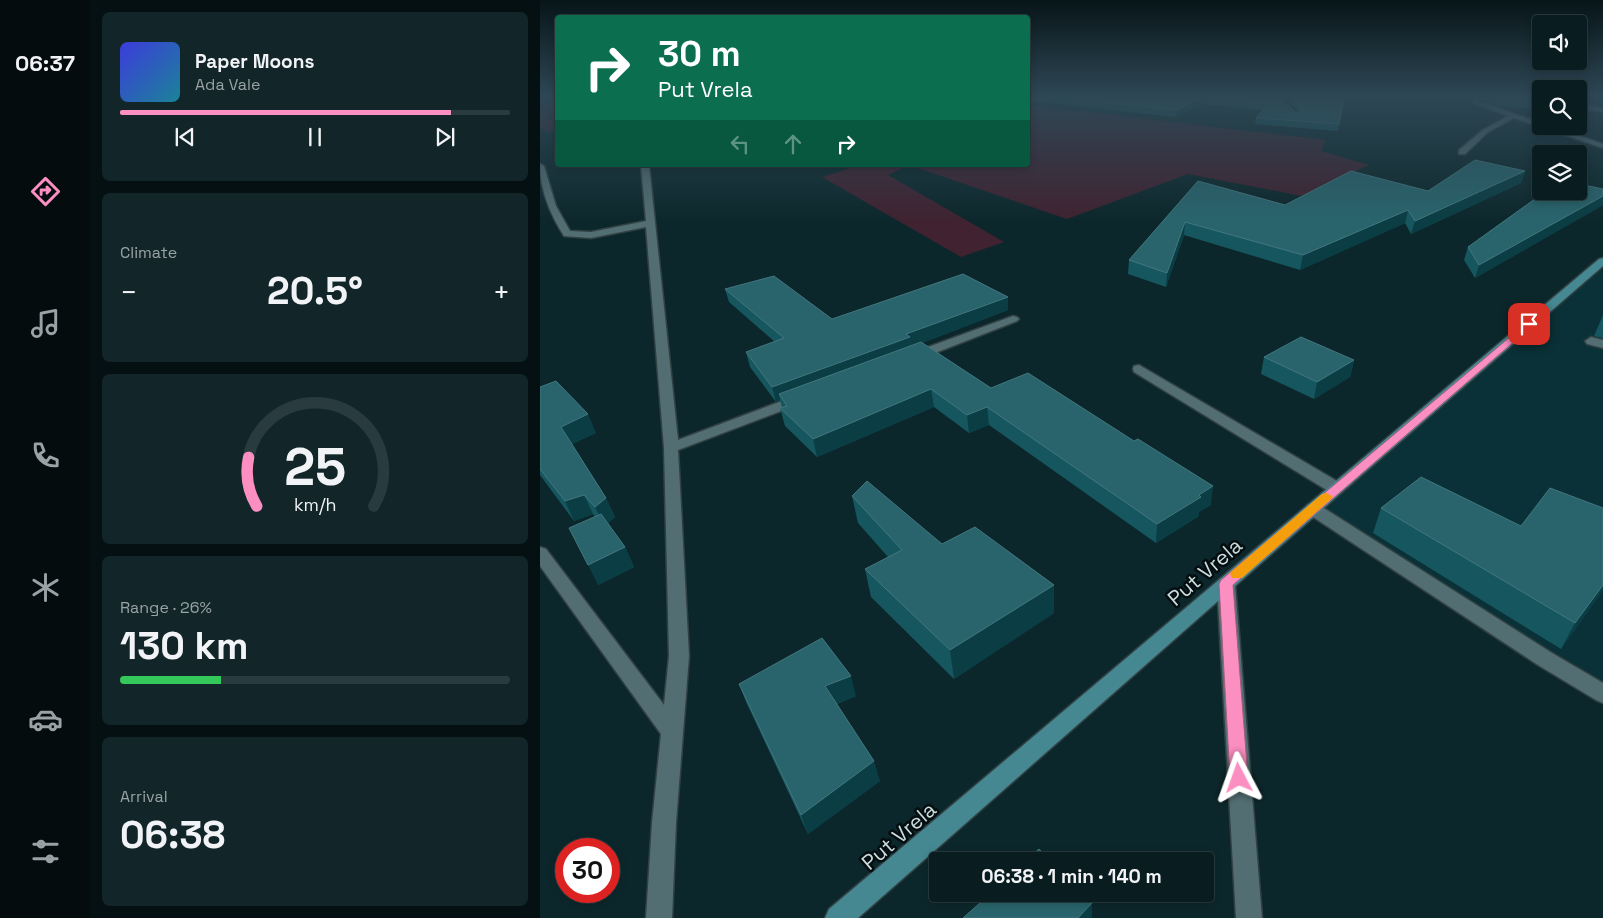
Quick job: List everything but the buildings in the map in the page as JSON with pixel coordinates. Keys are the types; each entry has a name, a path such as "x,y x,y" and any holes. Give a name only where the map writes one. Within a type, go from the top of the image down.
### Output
{"main road":[{"name":"Put Vrela","path":"838,918 1336,488 1603,261"}],"street":[{"path":"1462,152 1474,138"},
{"path":"1579,138 1603,146"},
{"path":"540,166 552,206 567,234 591,235 650,223"},
{"path":"645,167 671,448 679,656 664,823 659,918"},
{"path":"902,361 1013,319"},
{"path":"1139,369 1336,488"},
{"path":"671,448 810,396"},
{"path":"1313,509 1521,644 1603,694"},
{"path":"540,553 672,732"},
{"path":"1226,584 1249,918"}],"shaded area":[{"path":"1030,138 1308,138 1326,140 1321,151 1369,165 1302,196 1188,174 1067,219 915,167 1030,167"},
{"path":"854,167 905,167 888,175 1004,242 961,257 822,177"},
{"path":"1603,261 1603,694 1313,509"}],"slow traffic":[{"path":"1237,574 1327,497"}],"route":[{"path":"1239,778 1226,584 1529,324"}]}
